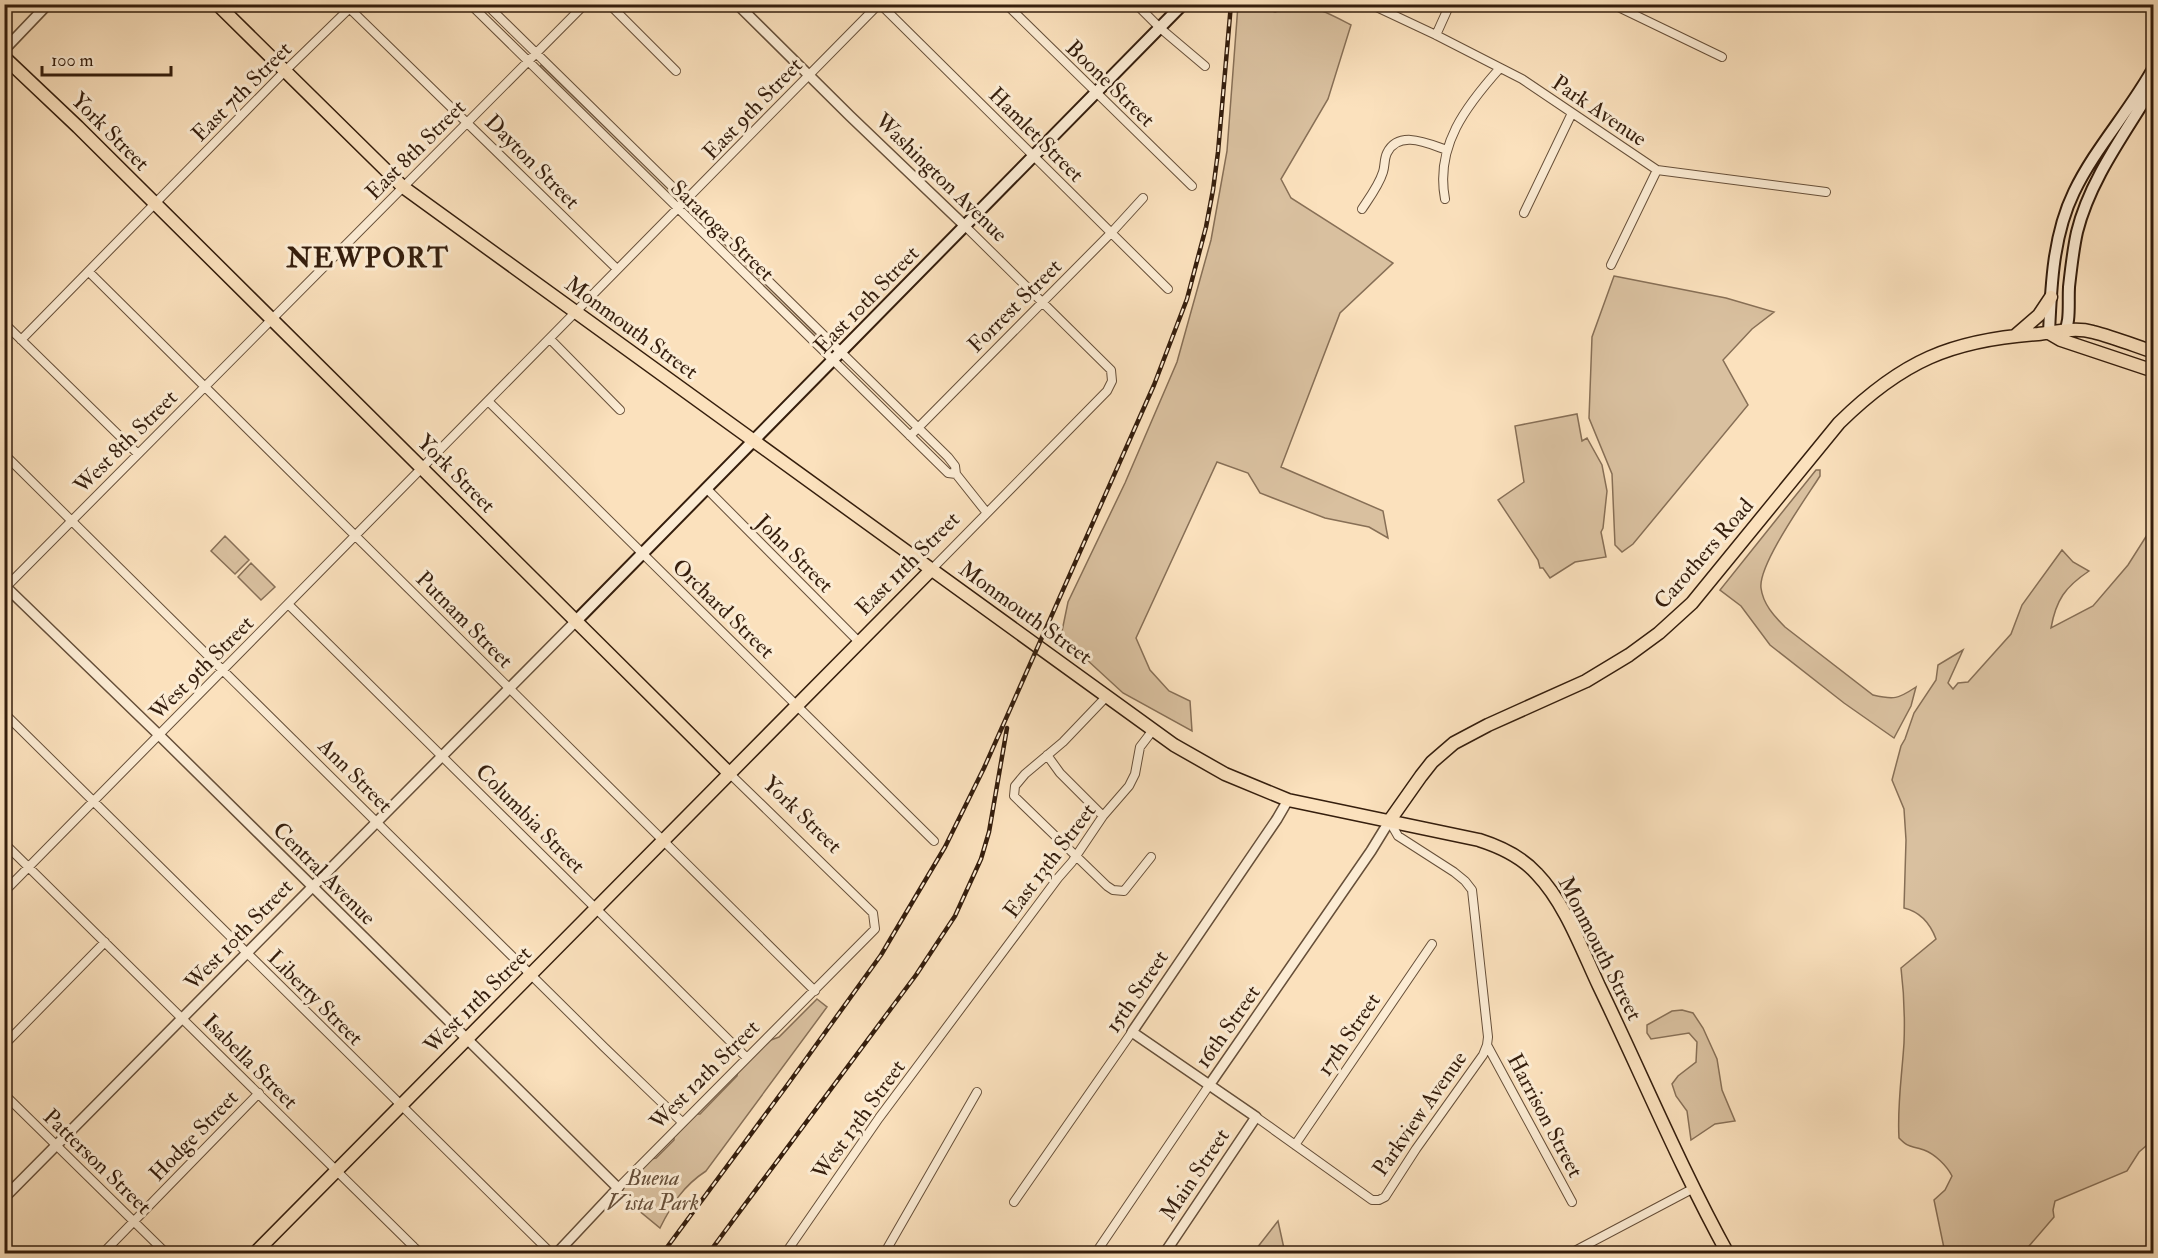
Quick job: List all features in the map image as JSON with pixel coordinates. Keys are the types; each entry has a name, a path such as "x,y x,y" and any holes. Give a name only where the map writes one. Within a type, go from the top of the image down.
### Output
{"main road":[{"name":"Monmouth Street","path":"217,4 403,187 1174,745 1225,774 1288,800 1479,840 1504,849 1525,862 1549,889 1597,983 1597,999 1629,1067 1639,1074 1694,1188"},
{"name":"East 10th Street","path":"576,621 1183,4"},
{"name":"York Street","path":"4,57 729,773"},
{"path":"2154,67 2073,194 2058,243 2049,333 2064,335 2154,371"},
{"path":"2064,335 2069,320 2069,285 2082,217 2094,186 2154,85"},
{"path":"2016,335 2039,315 2051,297"},
{"path":"2064,335 2091,331 2154,351"},
{"name":"Carothers Road","path":"1390,820 1420,776 1432,762 1454,744 1488,724 1586,681 1629,655 1659,633 1692,603 1839,423 1879,388 1915,364 1938,353 1970,343 2016,335 2049,333"},
{"name":"East 11th Street","path":"729,773 931,570"},
{"name":"West 11th Street","path":"254,1254 729,773"},
{"path":"1694,1188 1728,1254"}],"street":[{"path":"4,50 48,4"},
{"name":"Saratoga Street","path":"470,4 909,436 948,473 956,474"},
{"name":"Saratoga Street","path":"486,4 919,427 955,466 956,474 987,513"},
{"name":"East 8th Street","path":"272,320 585,4"},
{"path":"609,4 676,71"},
{"name":"Washington Avenue","path":"737,4 1111,370 1112,381"},
{"name":"East 9th Street","path":"423,469 880,4"},
{"name":"Hamlet Street","path":"880,4 1168,289"},
{"name":"Boone Street","path":"1006,4 1192,186"},
{"path":"1136,4 1160,28 1205,66"},
{"name":"Park Avenue","path":"1370,4 1522,79 1657,170 1826,192"},
{"path":"1436,35 1450,4"},
{"path":"1612,4 1722,57"},
{"name":"East 7th Street","path":"21,340 349,6"},
{"name":"Dayton Street","path":"349,6 617,270"},
{"path":"1445,200 1442,184 1449,141 1459,120 1474,98 1500,68"},
{"path":"1524,213 1572,113"},
{"path":"1362,209 1384,171 1387,154 1393,145 1402,140 1413,139 1447,150"},
{"path":"1611,265 1657,170"},
{"name":"Forrest Street","path":"909,436 1143,198"},
{"name":"Putnam Street","path":"90,272 815,991"},
{"name":"West 8th Street","path":"5,587 272,320"},
{"path":"4,323 138,454"},
{"path":"550,339 620,410"},
{"name":"East 11th Street","path":"931,570 1107,391 1112,381"},
{"name":"Orchard Street","path":"489,402 934,841"},
{"name":"Ann Street","path":"4,454 682,1122"},
{"name":"West 9th Street","path":"4,892 423,469"},
{"name":"John Street","path":"707,489 859,642"},
{"name":"Central Avenue","path":"5,587 159,735 618,1188"},
{"name":"Columbia Street","path":"289,604 747,1058"},
{"name":"West 10th Street","path":"4,1198 576,621"},
{"path":"1107,696 1063,742 1025,774 1013,792 1016,799 1113,890 1124,891 1151,857"},
{"name":"Liberty Street","path":"4,713 400,1106 554,1254"},
{"name":"East 13th Street","path":"962,1006 1103,816 1129,786 1135,774 1140,747 1153,730"},
{"path":"1047,755 1060,773 1103,816"},
{"name":"York Street","path":"729,773 873,913 876,921"},
{"name":"15th Street","path":"1014,1202 1288,800"},
{"name":"Parkview Avenue","path":"1132,1032 1210,1084 1372,1200 1382,1199 1487,1045 1472,890 1454,872 1398,836 1390,820"},
{"name":"16th Street","path":"1095,1254 1390,820"},
{"name":"Isabella Street","path":"4,843 421,1254"},
{"name":"West 12th Street","path":"554,1254 682,1122 815,991 875,928 876,921"},
{"path":"4,1045 105,942"},
{"name":"17th Street","path":"1295,1144 1432,944"},
{"name":"West 13th Street","path":"785,1254 873,1127 962,1006"},
{"name":"Harrison Street","path":"1487,1045 1572,1202"},
{"path":"884,1254 977,1092"},
{"name":"Hodge Street","path":"102,1254 258,1094"},
{"name":"Patterson Street","path":"4,1095 167,1254"},
{"name":"Main Street","path":"1164,1254 1256,1117"},
{"path":"1569,1254 1694,1188"},
{"path":"405,1254 413,1246"}],"green space":[{"path":"1238,5 1256,5 1275,12 1286,8 1314,8 1351,25 1328,99 1281,179 1291,198 1393,263 1340,313 1281,467 1383,511 1388,538 1369,527 1325,518 1260,493 1248,473 1217,462 1136,638 1150,670 1169,691 1190,701 1192,731 1123,693 1061,636 1068,602 1125,483 1177,362 1211,240 1227,151"},
{"path":"541,65 672,194 668,194 540,67"},
{"path":"694,215 824,342 825,346 693,218"},
{"path":"1614,276 1726,298 1774,312 1752,329 1723,360 1748,405 1633,544 1622,552 1615,545 1612,474 1589,418 1592,337"},
{"path":"1577,414 1582,441 1587,438 1602,465 1607,491 1601,532 1606,557 1575,562 1550,578 1543,568 1540,568 1538,560 1498,500 1524,482 1515,426"},
{"path":"1816,470 1820,470 1820,476 1784,532 1767,564 1762,577 1762,594 1770,609 1785,627 1873,695 1886,698 1896,697 1916,687 1911,706 1894,738 1844,703 1770,645 1741,606 1720,590"},
{"path":"2153,529 2153,1140 2139,1152 2127,1171 2055,1201 2054,1217 2023,1253 1945,1253 1934,1200 1945,1190 1952,1176 1944,1164 1932,1154 1908,1145 1899,1138 1904,1034 1901,968 1936,939 1924,919 1904,908 1906,840 1904,809 1892,780 1901,746 1914,713 1936,680 1938,665 1963,650 1948,683 1953,689 1958,683 1968,682 2011,634 2022,605 2062,550 2073,562 2089,571 2063,595 2051,628 2093,606 2128,565"},
{"path":"225,536 249,560 235,574 211,551"},
{"path":"251,563 275,587 261,600 238,577"},
{"name":"Buena Vista Park","path":"817,999 827,1007 706,1171 679,1196 660,1228 620,1195 626,1183 674,1140 674,1134 694,1114 700,1114 737,1076 738,1070 771,1040 779,1037"},
{"path":"1682,1010 1693,1013 1703,1028 1717,1059 1722,1090 1735,1121 1715,1124 1691,1140 1687,1111 1676,1096 1672,1084 1678,1076 1696,1062 1697,1042 1689,1033 1651,1039 1647,1033 1647,1025 1672,1011"},
{"path":"1278,1221 1285,1253 1253,1253"}],"railway":[{"path":"662,1254 881,955 945,847 984,768 1154,385 1187,299 1213,190 1231,4"},
{"path":"708,1254 916,975 955,916 981,859 989,832 1007,728"}],"district":[{"name":"NEWPORT","path":"368,257"}]}
